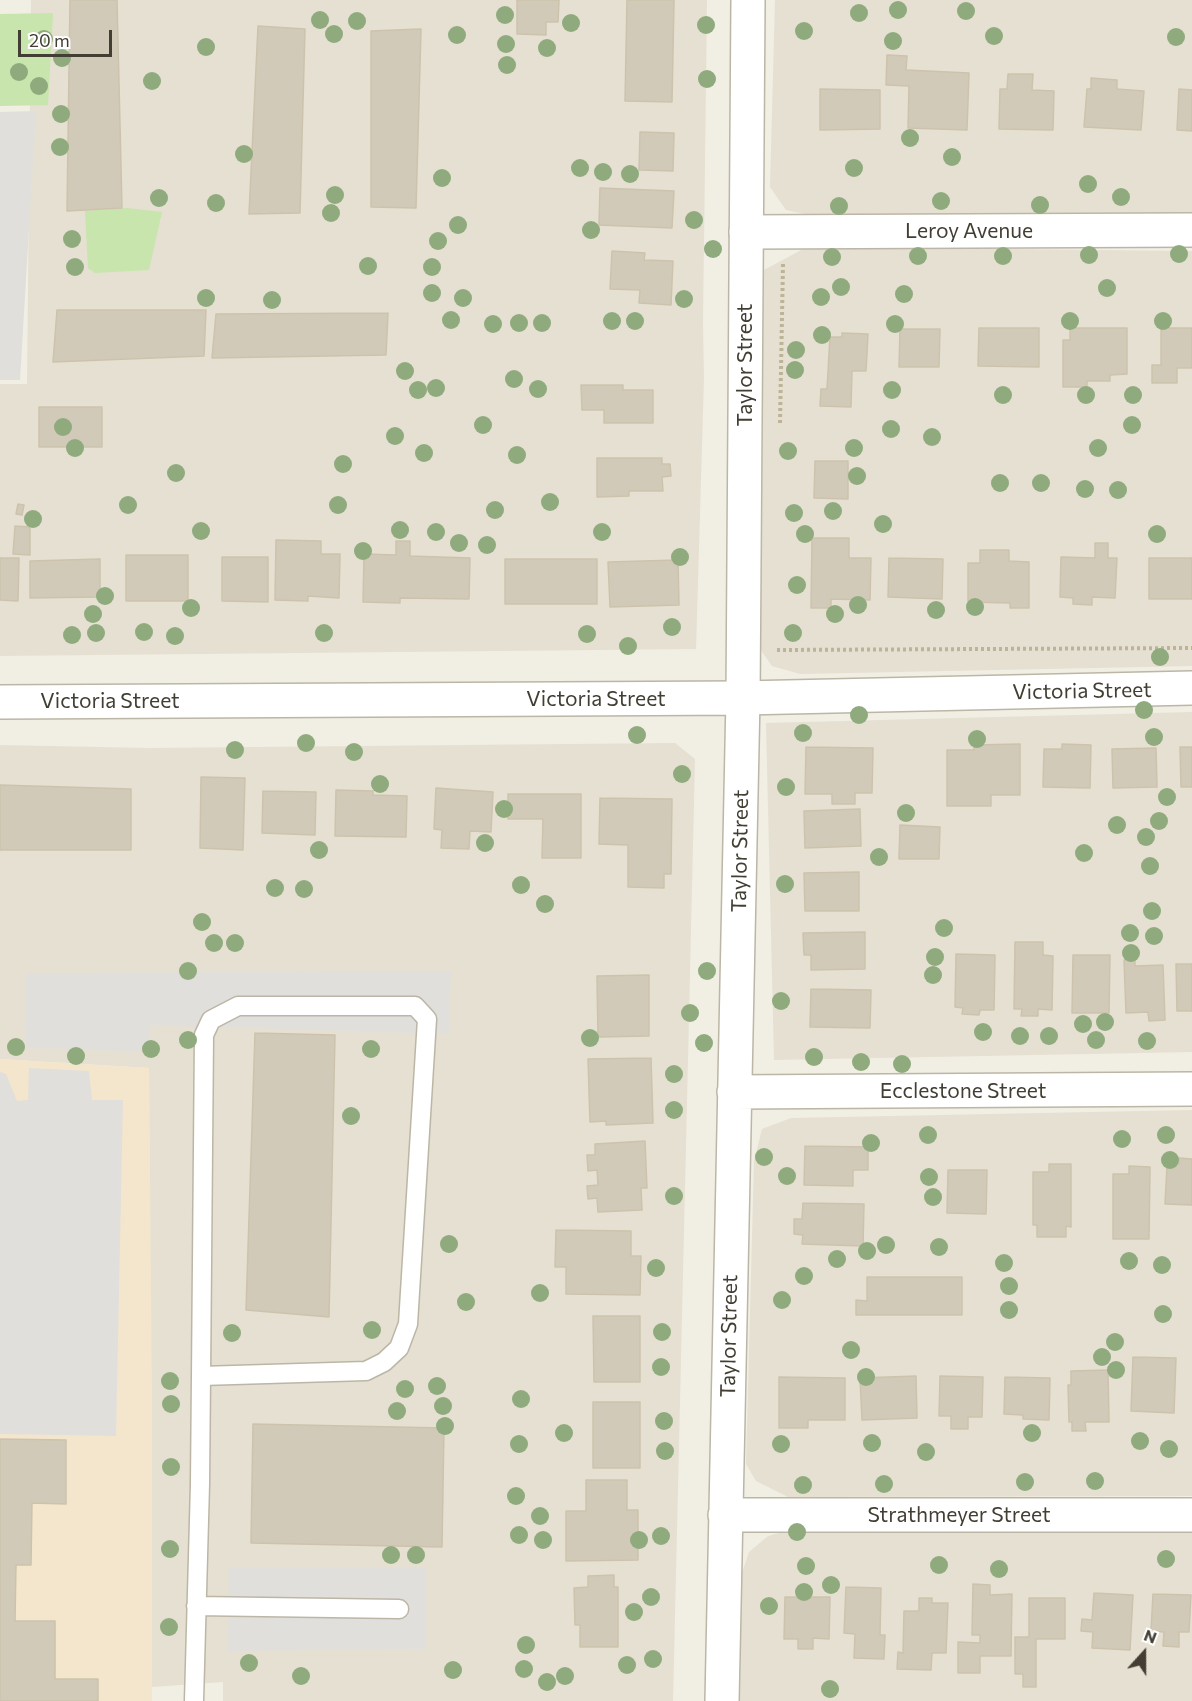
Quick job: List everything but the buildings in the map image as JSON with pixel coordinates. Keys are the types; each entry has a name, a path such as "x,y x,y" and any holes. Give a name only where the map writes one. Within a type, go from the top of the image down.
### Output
{"street":[{"name":"Taylor Street","path":"722,1701 743,698 748,0"},
{"name":"Leroy Avenue","path":"746,232 1192,230"},
{"name":"Victoria Street","path":"0,702 743,698 1192,688"},
{"name":"Ecclestone Street","path":"734,1092 1192,1089"},
{"name":"Strathmeyer Street","path":"725,1515 1192,1515"}],"lane":[{"path":"194,1701 201,1376 204,1035 211,1020 238,1006 415,1006 427,1019 408,1324 399,1348 384,1362 366,1371 201,1376"},
{"path":"196,1606 399,1609"}],"path":[{"path":"780,425 783,259"},
{"path":"777,639 777,651 1192,648"}],"shaded area":[{"path":"31,0 707,0 704,378 696,649 0,656 0,384 27,384"},
{"path":"775,0 1192,0 1192,215 824,218 786,210 770,187"},
{"path":"36,111 20,380 0,380 0,112"},
{"path":"807,247 1192,251 1192,666 800,674 772,666 760,649 762,271"},
{"path":"1192,712 1192,1052 774,1060 766,723"},
{"path":"675,743 695,759 673,1701 223,1701 223,1682 152,1687 149,1068 0,1059 0,745 149,748"},
{"path":"451,971 449,1034 149,1025 149,1052 26,1047 26,973"},
{"path":"0,1059 149,1068 152,1701 0,1701"},
{"path":"29,1068 89,1071 92,1100 123,1100 116,1436 0,1434 0,1072 6,1074 17,1101 28,1100"},
{"path":"1192,1110 1192,1496 788,1497 756,1481 746,1464 754,1161 762,1129 791,1118"},
{"path":"794,1529 1192,1530 1192,1701 740,1701 741,1576 749,1552 768,1536"},
{"path":"229,1567 426,1568 426,1649 228,1651"}],"green space":[{"path":"53,13 48,105 0,106 0,14"},
{"path":"127,208 162,212 149,270 95,273 88,268 85,211"}]}
